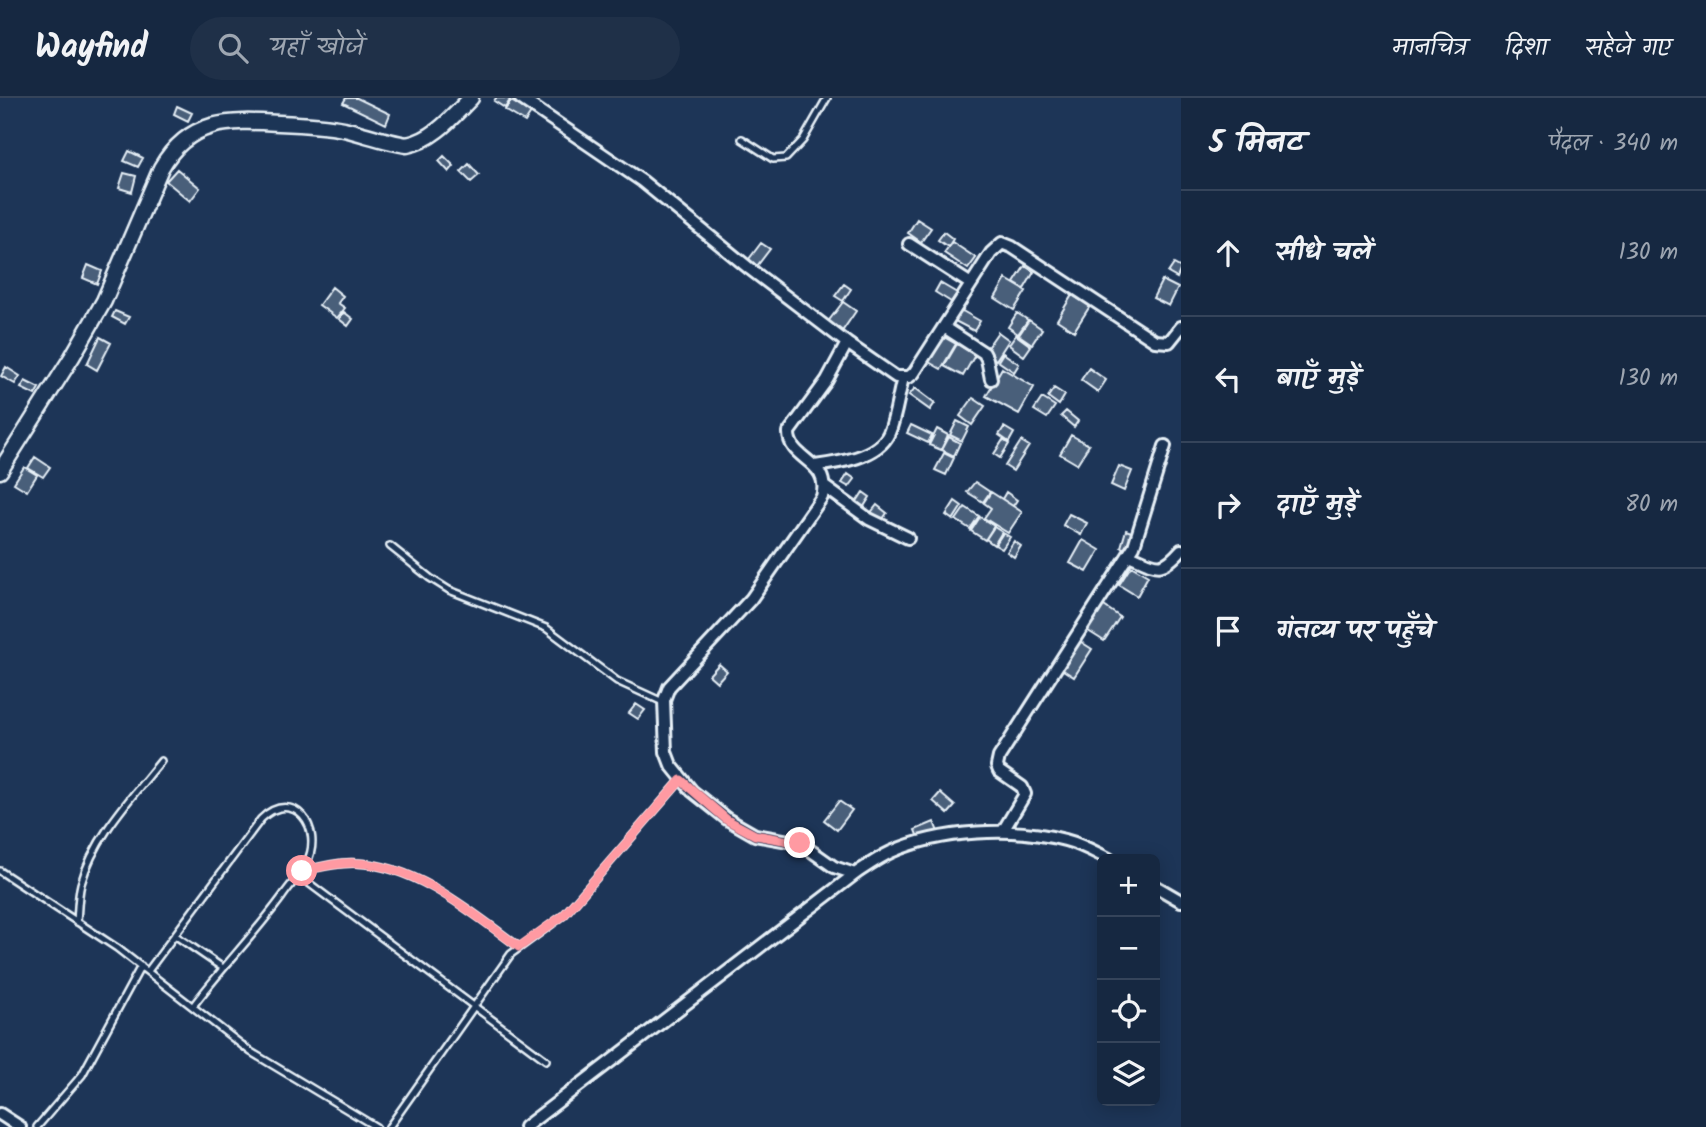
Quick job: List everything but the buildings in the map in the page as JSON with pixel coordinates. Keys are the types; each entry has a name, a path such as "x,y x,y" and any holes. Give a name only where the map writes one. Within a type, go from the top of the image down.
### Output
{"street":[{"path":"0,471 89,329 162,168 170,152 181,141 196,132 236,121 343,129 407,145 418,143 430,136 471,98"},
{"path":"520,98 642,181 847,343 887,372 903,378 914,373 996,247 1002,243 1007,243 1155,341 1169,342 1181,327"},
{"path":"909,244 971,284"},
{"path":"944,327 984,353 991,379"},
{"path":"847,343 827,380 789,432 792,445 823,478 825,487 817,506 751,599 669,687 665,694 665,703 666,752 681,780 727,820 755,835 800,843 834,867 855,874"},
{"path":"814,466 859,456 882,443 888,436 903,378"},
{"path":"1003,831 1025,794 1022,787 999,771 999,757 1129,555 1144,518 1166,446"},
{"path":"825,487 869,519 908,538"},
{"path":"1129,555 1159,566 1169,563 1181,550"},
{"path":"525,1127 855,874 884,855 921,842 1003,831 1040,834 1067,840 1098,854"},
{"path":"1160,889 1181,901"},
{"path":"0,1114 20,1127"}],"lane":[{"path":"742,139 773,159 786,158 803,140 827,98"},
{"path":"390,547 449,590 547,628 617,681 665,703"},
{"path":"77,922 82,883 98,846 122,809 161,761"},
{"path":"389,1127 519,947 564,915 681,780"},
{"path":"148,971 254,828 269,812 277,807 292,808 300,813 309,825 313,839 312,850 300,873 193,1006"},
{"path":"300,873 356,863 382,867 447,894 519,947"},
{"path":"0,871 148,971 251,1052 376,1127"},
{"path":"300,873 546,1060"},
{"path":"176,936 223,968"},
{"path":"37,1127 82,1075 141,966"}],"route":[{"path":"302,871 356,863 382,867 447,894 519,947 564,915 681,780 727,820 755,835 800,843"}]}
